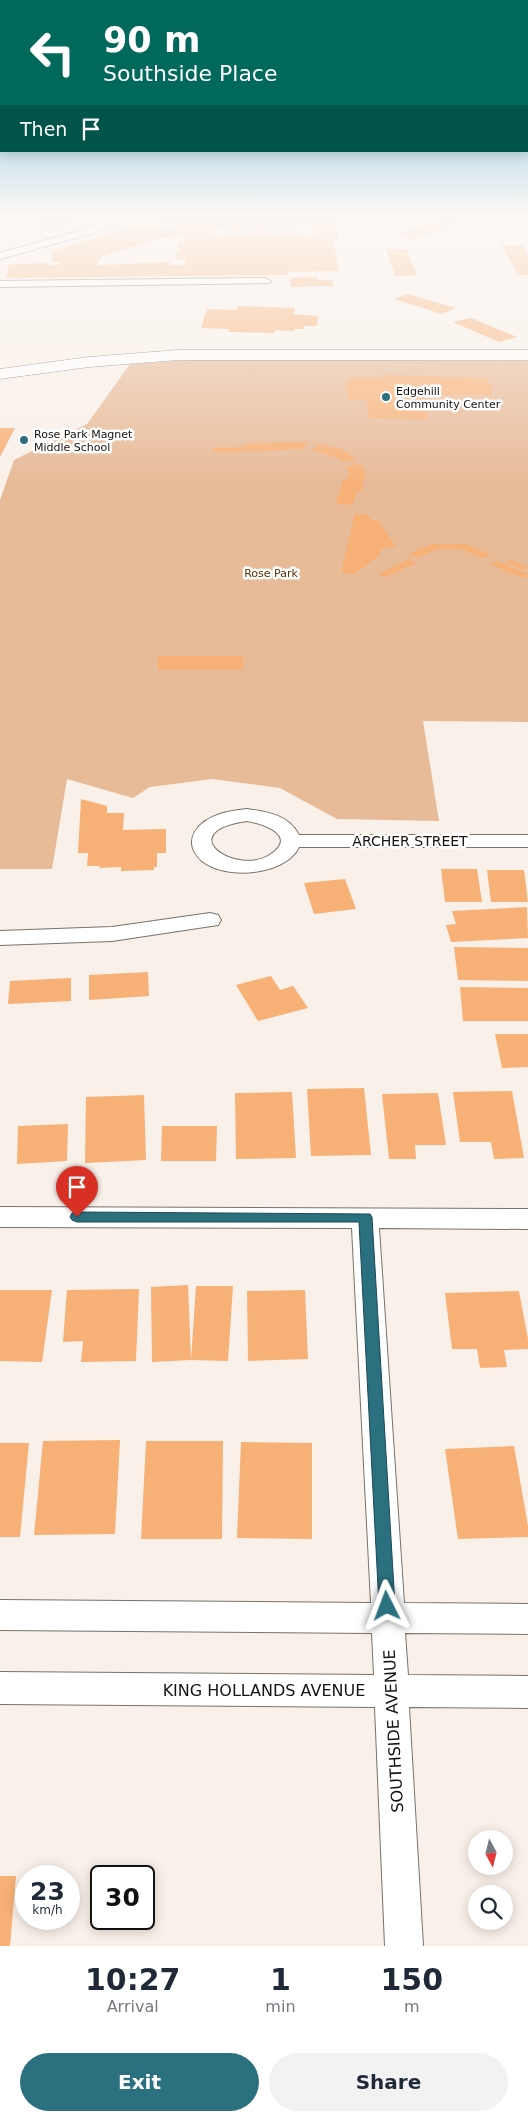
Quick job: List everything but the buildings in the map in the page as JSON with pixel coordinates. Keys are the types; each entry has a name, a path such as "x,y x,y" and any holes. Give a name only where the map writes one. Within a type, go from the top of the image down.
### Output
{"street":[{"path":"0,374 97,361 202,354 528,355"},
{"name":"ARCHER STREET","path":"291,841 528,840"},
{"path":"0,938 112,934 210,920"},
{"path":"0,1216 528,1219"},
{"name":"SOUTHSIDE AVENUE","path":"365,1217 392,1691 404,1946"},
{"path":"0,1616 528,1619"},
{"name":"KING HOLLANDS AVENUE","path":"0,1688 528,1692"}],"green space":[{"name":"Rose Park","path":"210,359 528,361 528,722 423,721 439,821 337,819 280,788 212,779 150,787 133,798 67,779 52,869 0,869 0,500 14,460 87,424 130,364"}],"place":[{"name":"Edgehill Community Center","path":"386,397"},
{"name":"Rose Park Magnet Middle School","path":"24,440"}],"route":[{"path":"77,1217 365,1217 387,1606"}]}
